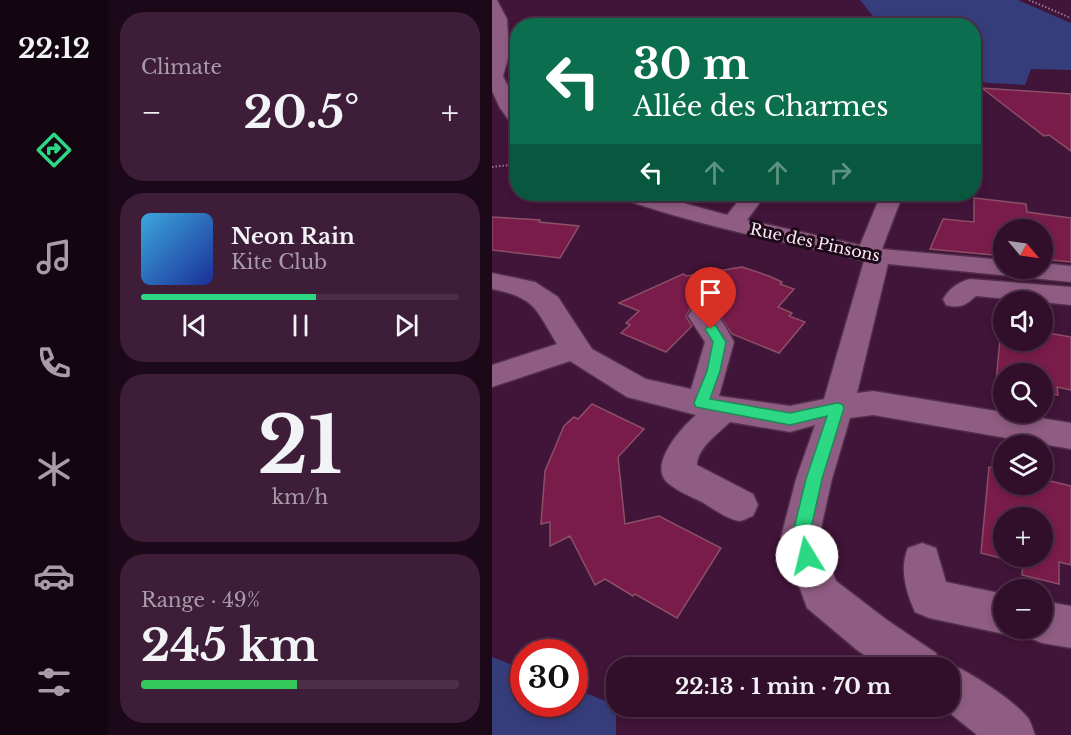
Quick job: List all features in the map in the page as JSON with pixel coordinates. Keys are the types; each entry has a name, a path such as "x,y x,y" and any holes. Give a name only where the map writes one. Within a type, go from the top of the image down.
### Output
{"street":[{"path":"492,3 500,19 501,56 495,76 499,105"},
{"name":"Rue des Pinsons","path":"651,201 732,224 873,255 993,267"},
{"path":"732,224 750,201"},
{"path":"890,201 873,255 837,408 814,479 800,537 821,594 872,635 905,657"},
{"path":"1053,272 1071,274"},
{"path":"492,281 526,288 548,303 582,356 638,389 712,406 790,419 837,408 873,403 1071,436"},
{"path":"956,299 970,287 1071,296"},
{"path":"702,316 720,342 713,371 712,406 680,458 680,473 740,505"},
{"path":"492,376 576,348"},
{"path":"922,561 929,598 993,612"},
{"path":"1053,624 1071,627"},
{"path":"960,693 1012,735"}],"path":[{"path":"1029,0 1071,18"},
{"path":"492,167 510,165"}],"shaded area":[{"path":"860,0 1018,0 1071,23 1071,70 1031,69 1025,85 981,82 981,18 874,18"},
{"path":"492,657 510,664 510,717 588,717 588,694 606,701 606,717 616,717 616,735 492,735"}],"building":[{"path":"982,88 1071,94 1071,151 1049,135 1044,136"},
{"path":"981,199 1026,204 1027,212 1071,218 1071,262 1053,260 1053,219 993,219 993,255 930,249 943,219 974,222 974,201 981,201"},
{"path":"492,217 540,220 539,222 579,226 560,258 492,250"},
{"path":"742,267 769,276 782,282 780,284 794,289 778,307 792,313 789,316 805,322 779,353 732,334 719,315 708,307 700,306 690,309 686,317 692,326 666,352 621,333 630,325 626,323 639,311 619,303 683,274 687,276"},
{"path":"1053,334 1071,337 1071,390 1057,387 1058,395 1053,394 1053,363 998,363 999,351 1053,351"},
{"path":"592,404 644,429 618,457 625,524 659,516 721,548 677,618 605,579 595,585 570,536 550,546 550,522 541,524 545,471 564,426 574,417 578,419"},
{"path":"989,467 993,468 993,495 1053,495 1053,482 1071,486 1071,565 1059,562 1059,584 1053,583 1053,579 1038,579 1022,575 1023,567 1053,567 1053,507 993,507 993,556 981,553"}],"route":[{"path":"711,329 720,342 713,371 701,403 724,409 790,419 837,408 814,479 800,537 807,556"}]}
